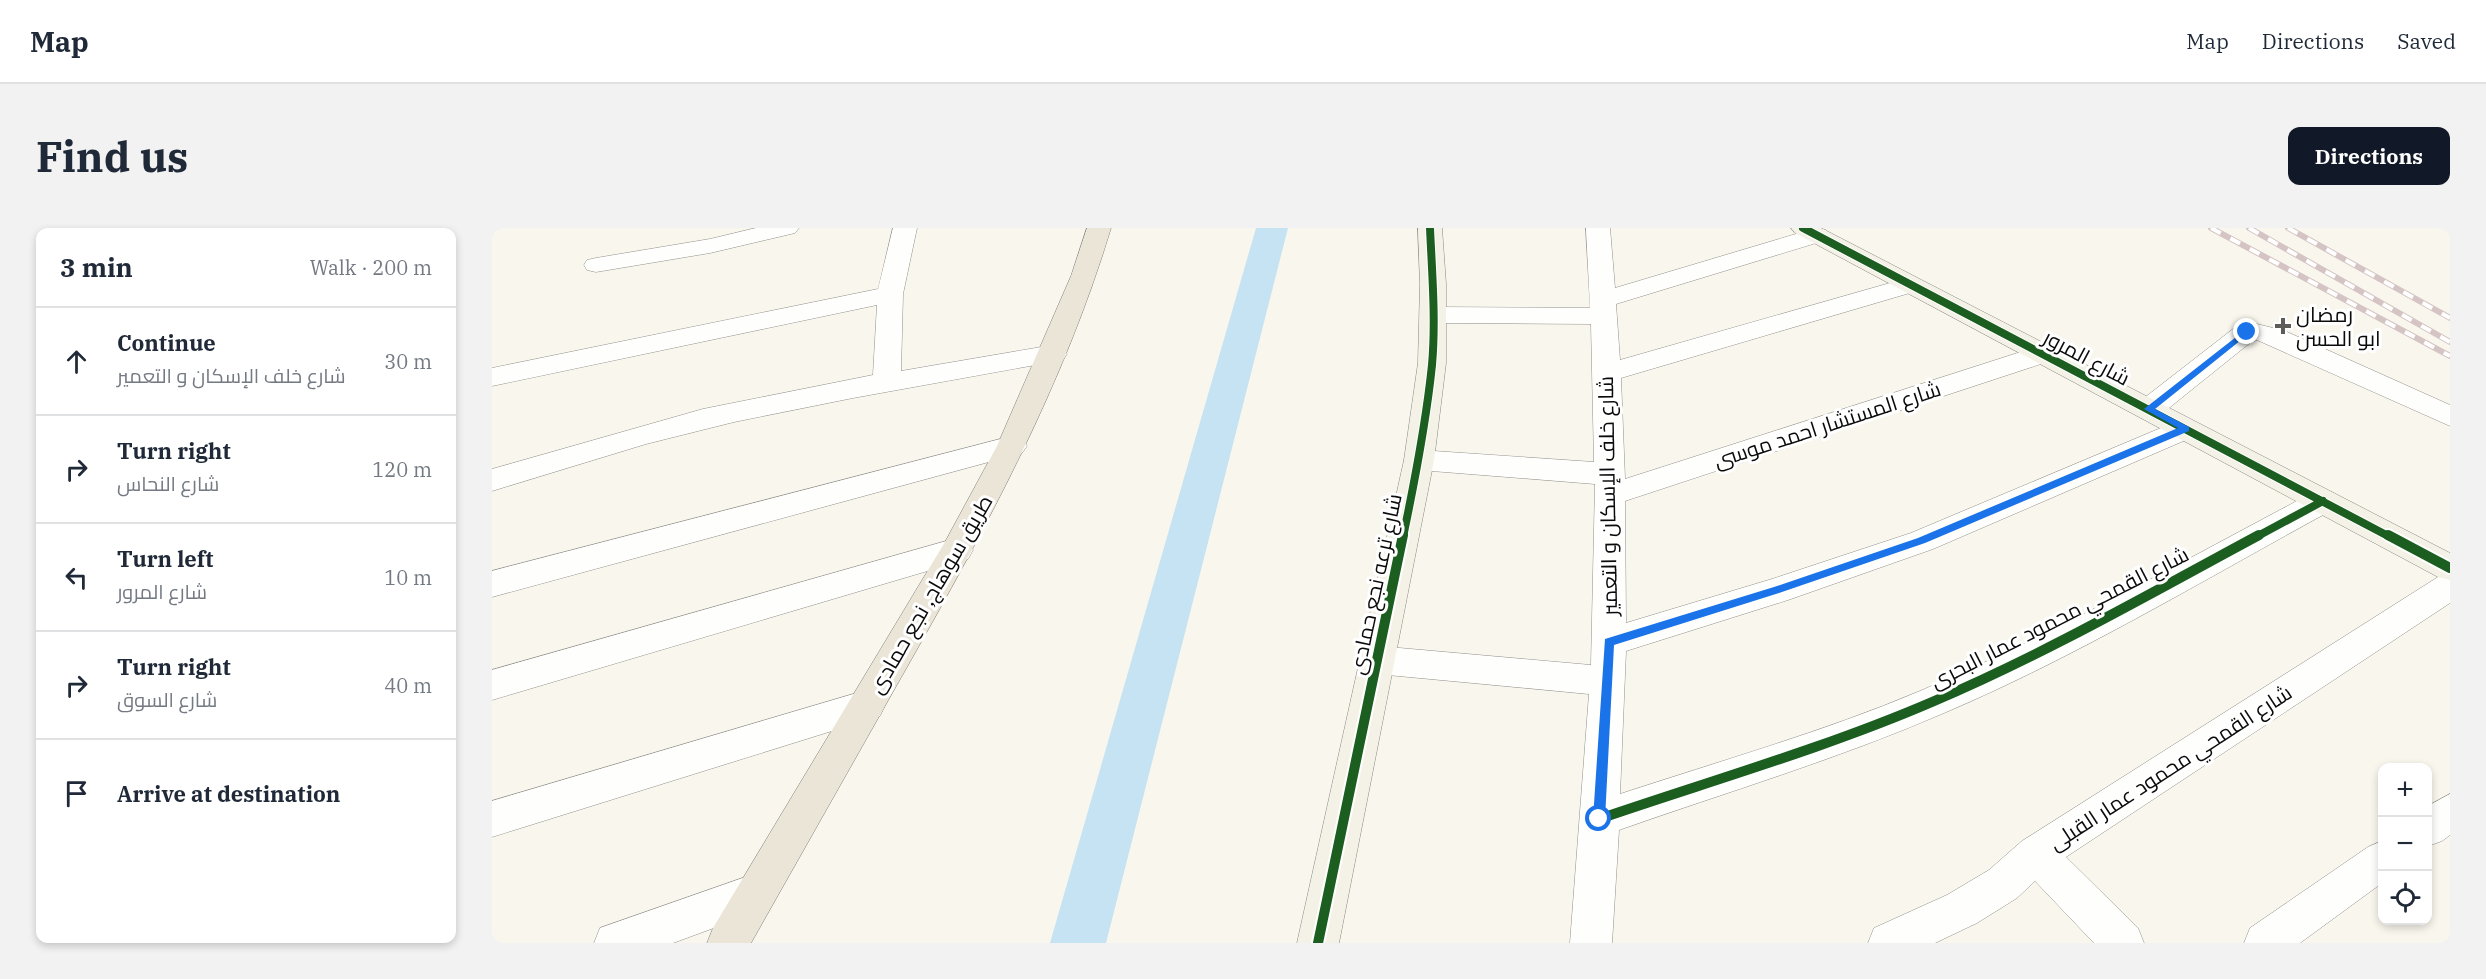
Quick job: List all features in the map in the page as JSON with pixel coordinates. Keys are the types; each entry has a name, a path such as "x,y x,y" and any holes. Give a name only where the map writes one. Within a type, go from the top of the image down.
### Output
{"main road":[{"name":"طريق سوهاج, نجع حمادى","path":"728,943 957,550 1012,446 1053,354 1084,276 1099,228"}],"street":[{"path":"596,265 710,246 787,228"},
{"path":"887,382 890,294 905,228"},
{"name":"شارع ترعه نجع حمادى","path":"1325,942 1377,660 1419,460 1432,363 1430,228"},
{"name":"شارع خلف الإسكان و التعمير","path":"1592,943 1609,642 1610,484 1598,228"},
{"path":"1433,315 1603,308 1810,232"},
{"name":"شارع المرور","path":"1810,232 2450,568"},
{"path":"1606,373 1911,285"},
{"path":"492,377 890,294"},
{"path":"2148,409 2242,335 2257,332 2276,337 2450,416"},
{"path":"492,480 588,451 732,413 887,382 1053,354"},
{"name":"شارع المستشار احمد موسى","path":"1610,484 2043,354"},
{"path":"1609,642 1797,584 1922,541 2186,429"},
{"path":"492,584 1012,446"},
{"path":"1419,460 1610,484"},
{"name":"شارع القمحي محمود عمار البحرى","path":"1599,819 1855,732 1940,699 2063,640 2323,501"},
{"path":"492,685 957,550"},
{"name":"شارع القمحي محمود عمار القبلى","path":"1889,943 1962,909 2003,884 2036,854 2450,586"},
{"path":"1377,660 1606,681"},
{"path":"492,819 867,705"},
{"path":"2432,825 2450,812"},
{"path":"2036,854 2123,943"},
{"path":"2265,943 2378,863"},
{"path":"615,943 757,893"}],"waterway":[{"path":"1078,943 1272,228"}],"railway":[{"path":"2211,228 2450,356"},
{"path":"2249,228 2450,342"},
{"path":"2288,228 2450,318"}],"cycle path":[{"path":"1318,943 1419,460 1432,363 1433,284 1430,228"},
{"path":"1803,228 2450,568"},
{"path":"1599,819 1855,732 1930,703 2000,672 2063,640 2323,501"}],"place":[{"name":"رمضان ابو الحسن","path":"2283,326"}],"route":[{"path":"1599,819 1609,642 1776,591 1922,541 2186,429 2148,409 2247,332"}]}
